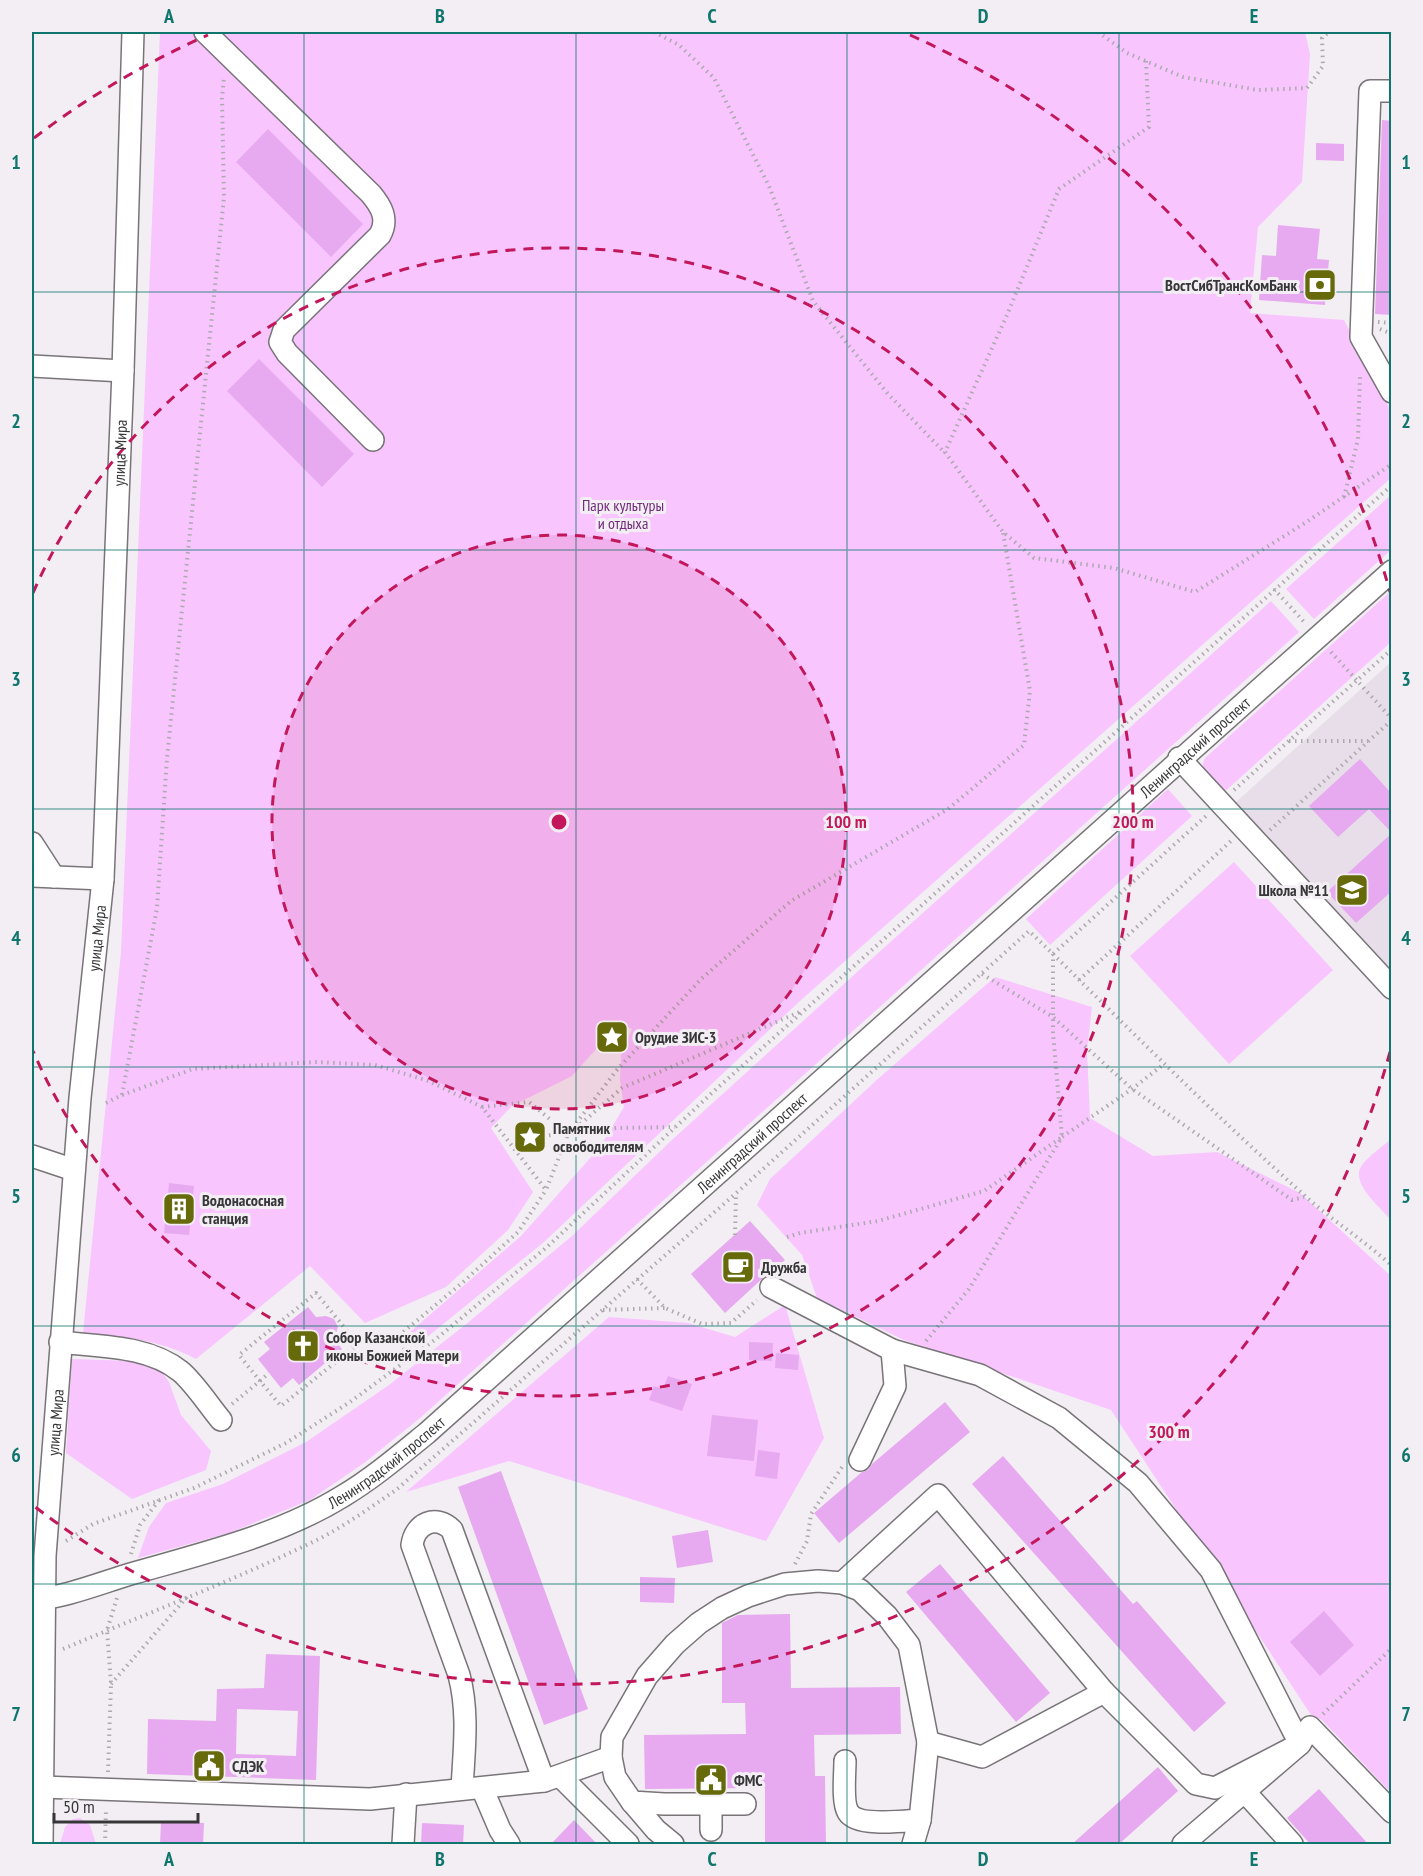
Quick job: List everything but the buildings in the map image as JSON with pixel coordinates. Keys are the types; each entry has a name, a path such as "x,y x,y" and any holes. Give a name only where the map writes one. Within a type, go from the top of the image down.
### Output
{"street":[{"name":"улица Мира","path":"42,1845 43,1657 38,1599 45,1556 74,1170 103,879 123,370 133,32"},
{"path":"205,32 371,194 383,212 384,228 380,235 284,330 280,342 287,353 373,440"},
{"path":"1392,91 1370,91 1361,337 1392,392"},
{"path":"32,366 123,370"},
{"name":"Ленинградский проспект","path":"38,1599 213,1551 261,1534 318,1509 373,1476 427,1433 1179,758 1392,571"},
{"path":"1179,758 1392,988"},
{"path":"32,843 54,877"},
{"path":"32,876 103,879"},
{"path":"32,1156 74,1170"},
{"path":"771,1287 892,1350 980,1374 1059,1418 1138,1484 1210,1570 1242,1629 1273,1695 1305,1736 1392,1812"},
{"path":"60,1342 131,1350 160,1359 182,1372 219,1418"},
{"path":"852,1462 895,1386 892,1350"},
{"path":"842,1583 938,1495 1104,1692 1196,1784 1215,1788 1305,1736"},
{"path":"509,1845 472,1789 464,1693 412,1545 417,1529 426,1522 446,1524 452,1530 552,1778 628,1845"},
{"path":"673,1845 656,1830 615,1778 611,1757 612,1737 630,1704 647,1676 675,1644 699,1623 722,1608 748,1596 785,1584 818,1581 842,1583 860,1590 887,1616 909,1645 928,1742 917,1831 897,1845"},
{"path":"928,1742 982,1757 1104,1692"},
{"path":"1183,1845 1305,1736"},
{"path":"42,1787 370,1799 552,1778 611,1757"},
{"path":"844,1761 845,1803 847,1811 853,1818 917,1831"},
{"path":"1244,1791 1292,1845"},
{"path":"404,1845 406,1794"},
{"path":"632,1802 745,1804"},
{"path":"711,1804 711,1830"}],"path":[{"path":"654,32 679,45 714,78 769,186 813,301 888,394 945,452 1003,532 1034,558 1114,568 1195,592 1392,464"},
{"path":"1098,32 1127,53 1183,77 1258,90 1307,88 1323,66 1320,32"},
{"path":"1322,38 1329,32"},
{"path":"122,1095 157,908 167,758 224,197 222,99 227,53"},
{"path":"945,452 1007,315 1059,189 1149,127 1146,61"},
{"path":"1344,497 1358,439 1360,371"},
{"path":"59,1546 93,1524 194,1488 286,1443 350,1402 406,1361 547,1247 676,1126 1392,485"},
{"path":"406,1361 402,1333 518,1232 546,1190 568,1134 616,1071 700,979 791,901 948,809 1024,745 1030,691 1003,532"},
{"path":"914,1356 969,1288 1062,1137 1053,1017 1053,954 1392,649"},
{"path":"1079,980 1392,720 1356,680"},
{"path":"1288,741 1368,741"},
{"path":"43,1657 320,1538 354,1519 396,1490 736,1193 1029,931 1164,1064 1305,1197 1372,1247 1392,1266"},
{"path":"982,973 1053,1017 1132,1089 1292,1200 1305,1197"},
{"path":"568,1134 622,1088 806,1009"},
{"path":"106,1103 193,1068 317,1062 375,1065 429,1081 482,1107 546,1190"},
{"path":"788,1237 800,1233 878,1221 984,1191 1132,1089 1164,1064"},
{"path":"482,1107 529,1102 568,1134"},
{"path":"543,1136 617,1128 676,1126"},
{"path":"735,1235 736,1193"},
{"path":"637,1279 665,1308"},
{"path":"603,1310 665,1308 702,1323 731,1323 771,1287"},
{"path":"316,1293 358,1344 281,1406 260,1381 239,1355 316,1293"},
{"path":"219,1418 269,1373"},
{"path":"785,1584 807,1541 811,1514 852,1462"},
{"path":"111,1684 187,1597"},
{"path":"105,1845 111,1684 107,1630"},
{"path":"1305,1736 1392,1648"}],"shaded area":[{"name":"Школа №11","path":"1391,662 1391,978 1235,803"}],"green space":[{"name":"Парк культуры и отдыха","path":"160,32 1305,32 1310,54 1302,182 1258,227 1250,313 1344,320 1391,411 1391,478 801,1000 544,1242 415,1347 410,1332 521,1236 600,1147 624,1107 620,1080 621,1055 632,1029 610,1020 598,1047 572,1076 512,1106 491,1128 533,1192 508,1230 446,1287 365,1323 310,1266 196,1359 155,1343 83,1333 121,952"},
{"path":"1391,495 1391,550 1314,619 1286,589"},
{"path":"1391,591 1391,642 1221,795 1204,774 1205,758"},
{"path":"1271,601 1299,632 420,1418 364,1463 310,1500 229,1533 138,1558 149,1527 166,1503 223,1484 306,1442 389,1385 572,1236 673,1139"},
{"path":"1168,789 1192,816 1050,945 1026,919"},
{"path":"1234,862 1333,970 1229,1064 1130,956"},
{"path":"995,977 1092,1007 1087,1050 1090,1118 1153,1156 1217,1152 1300,1193 1391,1276 1391,1793 1322,1720 1311,1715 1111,1410 904,1340 817,1298 802,1255 757,1205 770,1179 880,1077"},
{"path":"1391,1139 1391,1220 1368,1194 1359,1172 1365,1161"},
{"path":"785,1305 824,1438 766,1541 509,1461 406,1492 609,1317 688,1323 735,1337"},
{"path":"72,1359 131,1361 161,1371 169,1382 181,1415 211,1451 206,1470 132,1499 66,1453"},
{"path":"80,1818 90,1825 96,1844 60,1844 65,1827 73,1819"}],"place":[{"name":"ВостСибТрансКомБанк","path":"1320,285"},
{"name":"Школа №11","path":"1352,890"},
{"name":"Орудие ЗИС-3","path":"612,1037"},
{"name":"Памятник освободителям","path":"530,1137"},
{"name":"Водонасосная станция","path":"179,1209"},
{"name":"Дружба","path":"738,1267"},
{"name":"Собор Казанской иконы Божией Матери","path":"303,1346"},
{"name":"СДЭК","path":"209,1766"},
{"name":"ФМС","path":"711,1780"}]}
